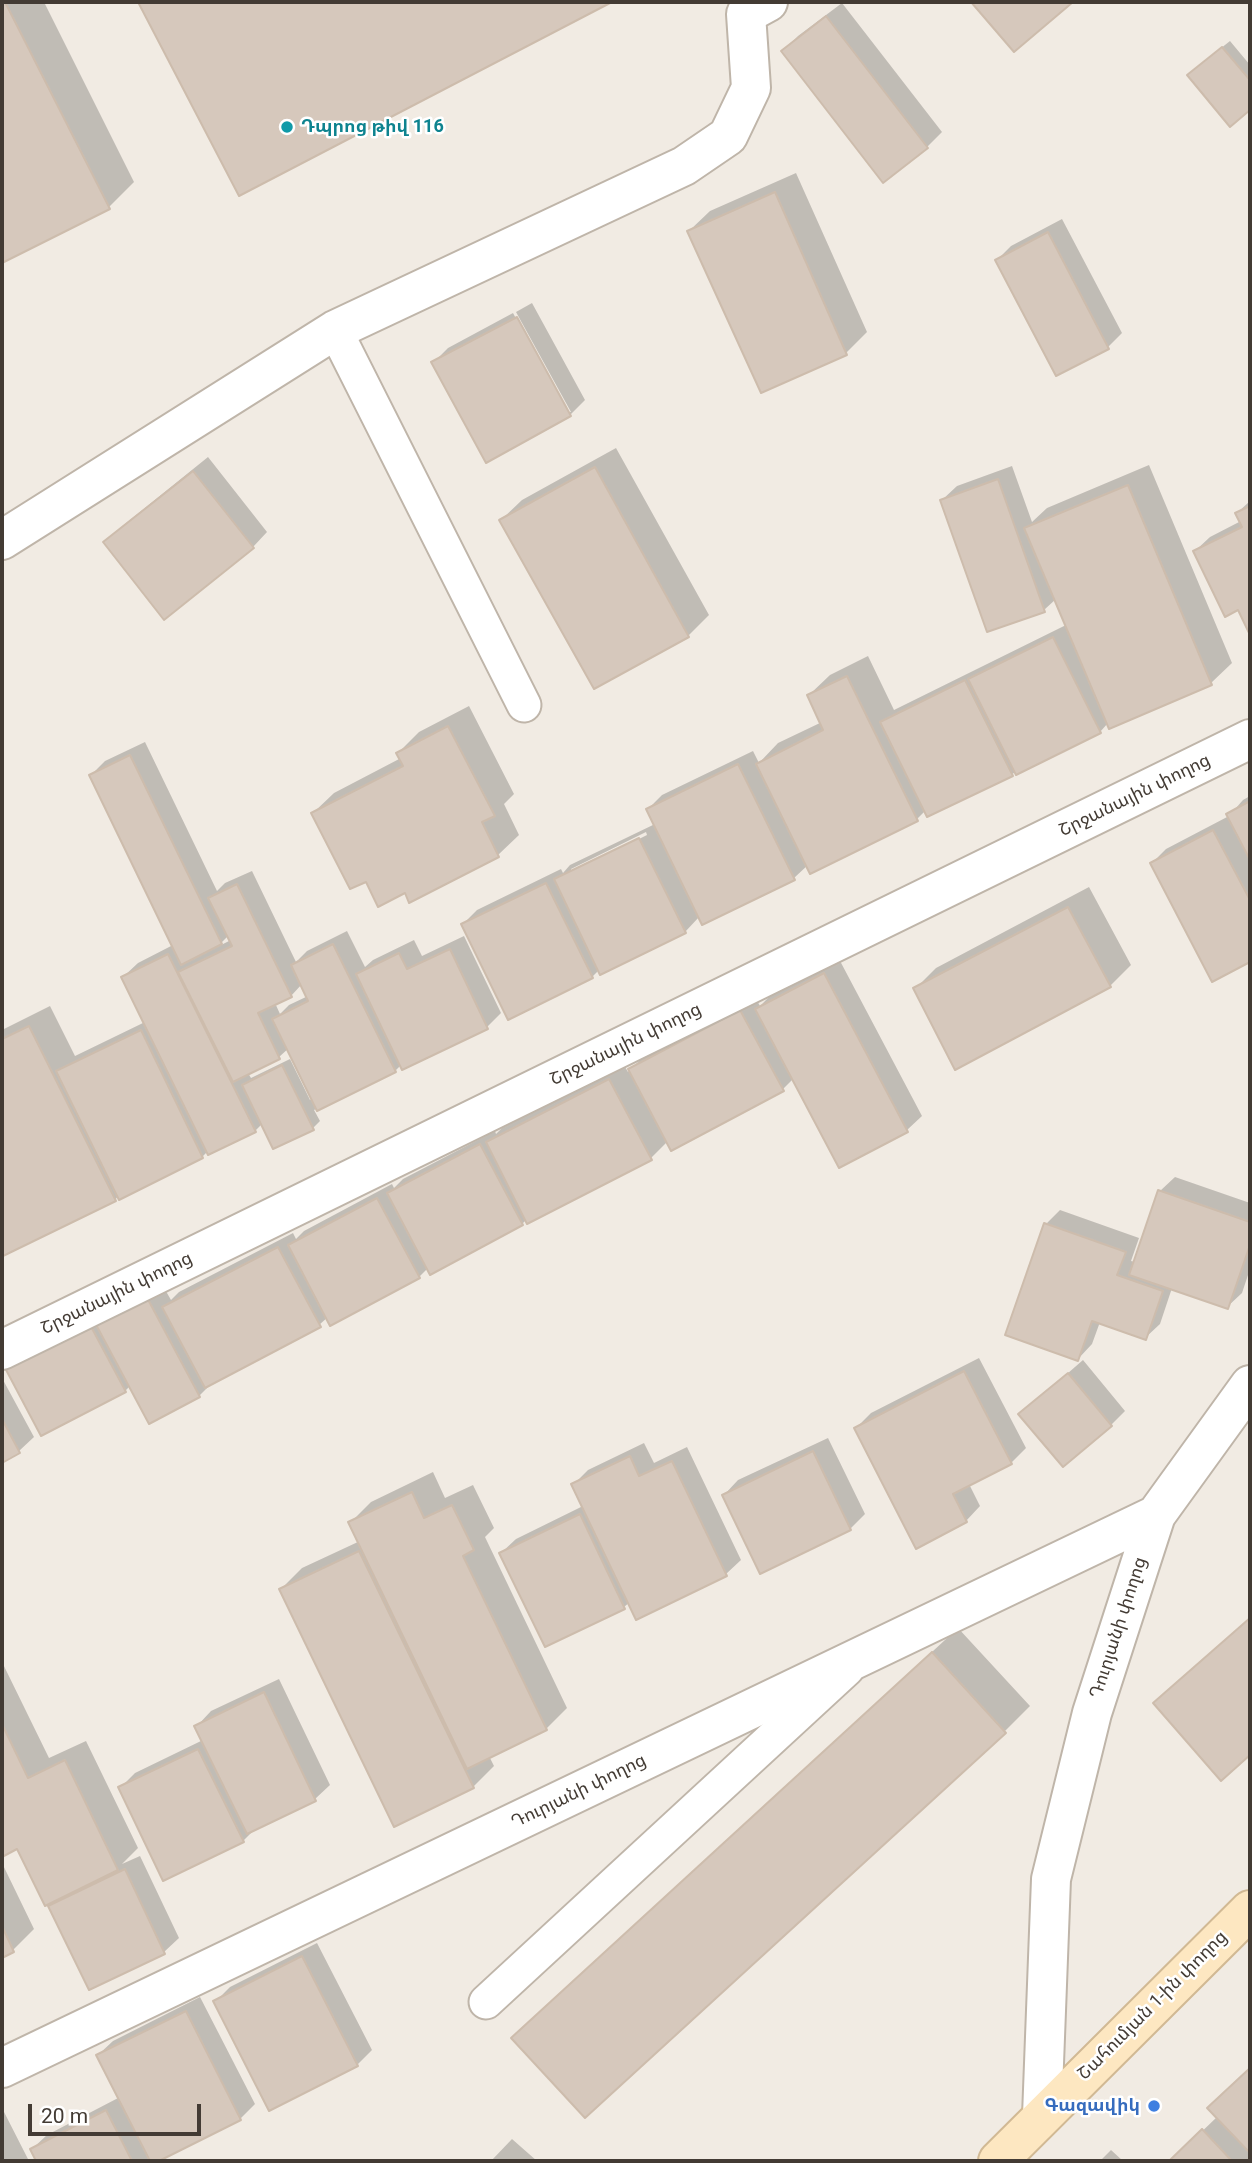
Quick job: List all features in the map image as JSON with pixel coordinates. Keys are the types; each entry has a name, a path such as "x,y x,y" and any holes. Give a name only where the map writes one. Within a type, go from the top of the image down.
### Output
{"street":[{"path":"2,540 335,330 684,166 728,136 751,88 752,6"},
{"name":"Շրջանային փողոց","path":"2,1350 1250,739"},
{"name":"Դուրյանի փողոց","path":"1042,2116 1051,1879 1092,1713 1156,1515 1250,1385"},
{"name":"Դուրյանի փողոց","path":"2,2068 1156,1515"},
{"name":"Շահումյան 1-ին փողոց","path":"998,2161 1250,1910"}],"lane":[{"path":"335,330 524,705"},
{"path":"486,2002 862,1656"}],"building":[{"path":"2,2 5,2 110,209 2,263"},
{"name":"Դպրոց թիվ 116","path":"138,2 612,2 239,196"},
{"path":"971,2 1073,2 1014,52"},
{"path":"826,16 928,148 883,183 781,51"},
{"path":"1222,47 1250,80 1250,110 1230,127 1187,75"},
{"path":"775,192 847,355 761,393 687,231"},
{"path":"1048,232 1109,349 1056,376 995,260"},
{"path":"517,317 571,416 486,463 431,362"},
{"path":"595,467 689,637 594,689 499,520"},
{"path":"193,471 254,548 164,620 103,542"},
{"path":"998,479 1045,612 987,632 940,500"},
{"path":"1128,485 1212,685 1109,729 1024,528"},
{"path":"1250,506 1250,635 1238,610 1225,617 1193,551 1242,527 1235,513"},
{"path":"1053,637 1101,733 1016,775 968,679"},
{"path":"847,676 918,821 810,874 756,764 823,730 807,695"},
{"path":"965,680 1013,776 927,817 880,722"},
{"path":"448,726 495,816 482,822 499,857 409,903 405,893 378,907 366,882 350,889 311,813 403,766 396,753"},
{"path":"130,755 222,944 181,965 89,775"},
{"path":"738,764 795,880 702,925 646,809"},
{"path":"1250,801 1250,860 1226,814"},
{"path":"1213,830 1250,900 1250,962 1212,982 1150,863"},
{"path":"639,838 686,933 600,975 554,879"},
{"path":"546,883 593,978 508,1020 461,924"},
{"path":"237,884 292,997 258,1013 280,1059 233,1082 178,972 232,946 208,898"},
{"path":"1068,907 1111,987 955,1070 913,988"},
{"path":"333,944 396,1072 317,1111 272,1019 308,1001 291,965"},
{"path":"450,949 488,1029 402,1070 356,974 399,953 407,969"},
{"path":"168,954 256,1132 208,1155 121,977"},
{"path":"824,973 908,1132 839,1168 755,1009"},
{"path":"740,1010 784,1091 671,1151 628,1069"},
{"path":"29,1026 116,1201 3,1256 2,1039"},
{"path":"141,1030 203,1158 119,1200 56,1071"},
{"path":"282,1065 314,1130 273,1149 242,1085"},
{"path":"609,1079 652,1160 527,1224 486,1142"},
{"path":"480,1144 523,1225 430,1275 387,1193"},
{"path":"1158,1190 1250,1222 1250,1245 1228,1309 1129,1275"},
{"path":"377,1198 420,1278 330,1326 288,1245"},
{"path":"1044,1223 1126,1252 1117,1275 1163,1291 1146,1340 1092,1321 1078,1361 1005,1335"},
{"path":"278,1247 321,1327 205,1388 162,1307"},
{"path":"144,1292 200,1397 149,1424 93,1319"},
{"path":"88,1321 126,1392 41,1436 4,1366"},
{"path":"964,1371 1012,1464 953,1494 967,1522 916,1549 854,1428"},
{"path":"1068,1373 1112,1426 1063,1467 1018,1414"},
{"path":"2,1419 20,1453 2,1463"},
{"path":"813,1451 851,1530 760,1574 722,1495"},
{"path":"630,1456 639,1476 672,1461 727,1576 636,1620 571,1484"},
{"path":"412,1492 424,1518 452,1505 474,1550 463,1556 547,1730 467,1769 348,1522"},
{"path":"580,1514 625,1609 545,1647 499,1553"},
{"path":"359,1551 474,1788 394,1827 279,1589"},
{"path":"1250,1618 1250,1755 1221,1781 1153,1703"},
{"path":"932,1652 1006,1733 585,2118 511,2038"},
{"path":"264,1692 316,1801 247,1834 194,1726"},
{"path":"2,1724 28,1778 65,1760 118,1870 45,1906 17,1849 2,1857"},
{"path":"198,1749 244,1842 163,1881 118,1787"},
{"path":"125,1869 165,1954 89,1990 48,1906"},
{"path":"2,1926 14,1952 2,1958"},
{"path":"302,1956 358,2066 269,2111 213,2001"},
{"path":"186,2011 241,2120 159,2161 150,2161 96,2055"},
{"path":"1250,2068 1250,2153 1207,2108"},
{"path":"106,2110 132,2161 36,2161 30,2149"},
{"path":"1202,2129 1232,2161 1169,2161"}],"place":[{"name":"Դպրոց թիվ 116","path":"287,127"},
{"name":"Գազավիկ","path":"1154,2106"}]}
